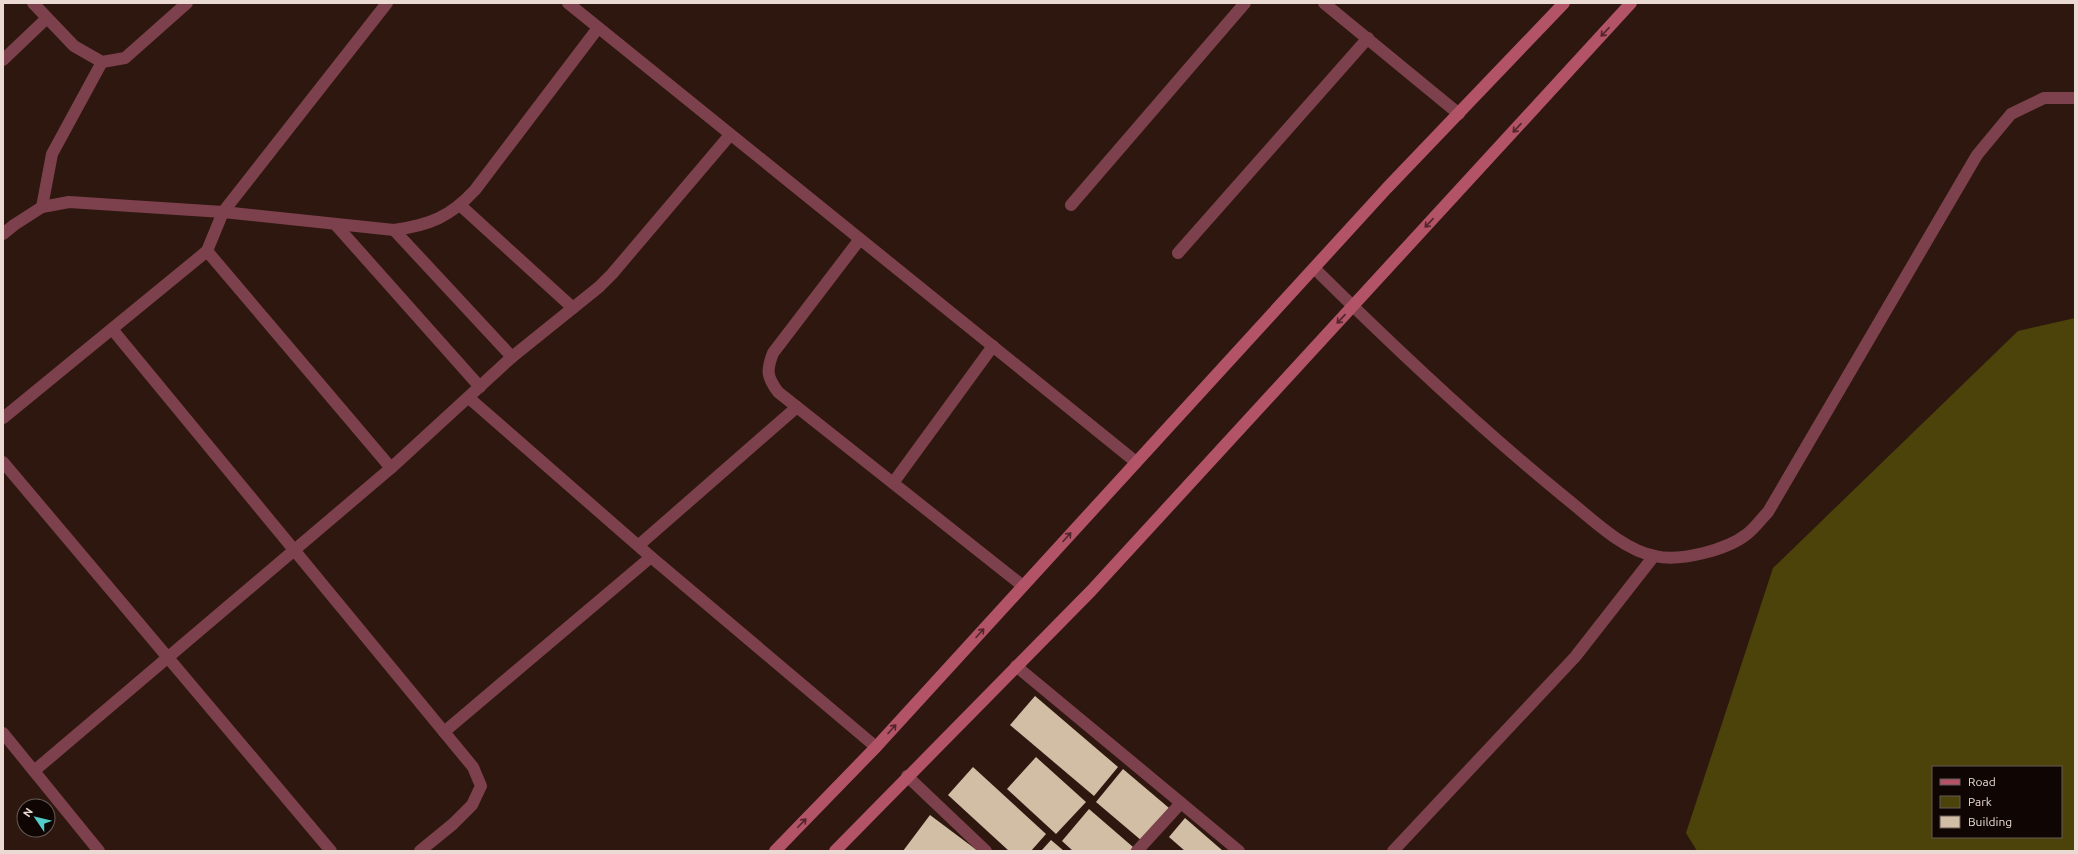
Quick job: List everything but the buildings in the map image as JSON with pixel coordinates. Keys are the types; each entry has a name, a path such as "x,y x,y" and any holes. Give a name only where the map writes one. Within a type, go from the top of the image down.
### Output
{"main road":[{"path":"775,851 876,747 1387,188 1564,3"},
{"path":"835,851 1090,591 1353,307 1631,3"}],"street":[{"path":"33,3 74,46 102,62 125,58 186,3"},
{"path":"3,418 208,251 223,212 387,3"},
{"path":"568,3 1136,462"},
{"path":"1071,205 1245,3"},
{"path":"1324,3 1459,114"},
{"path":"3,60 47,18"},
{"path":"3,234 42,207 69,202 223,212 394,230 418,227 435,222 461,206 480,184 598,28"},
{"path":"1178,253 1368,38"},
{"path":"42,207 52,154 102,62"},
{"path":"1314,268 1353,307 1450,398 1532,470 1623,543 1654,556 1675,559 1730,545 1748,534 1768,512 1977,155 2011,114 2044,98 2075,98"},
{"path":"34,771 169,658 391,468 512,357 573,308 612,274 730,135"},
{"path":"461,206 573,308"},
{"path":"335,224 480,387"},
{"path":"394,230 512,357"},
{"path":"860,239 773,353 768,365 769,380 778,392 1023,586"},
{"path":"208,251 391,468"},
{"path":"112,328 293,551 473,767 481,786 472,805 453,824 420,851"},
{"path":"893,483 992,346"},
{"path":"469,398 651,557 876,747"},
{"path":"638,545 797,407"},
{"path":"3,462 331,851"},
{"path":"1392,851 1575,657 1654,556"},
{"path":"444,732 651,557"},
{"path":"1016,666 1239,851"},
{"path":"3,733 99,851"},
{"path":"907,776 986,851"},
{"path":"1137,851 1181,803"}],"green space":[{"path":"2075,318 2075,851 1697,851 1686,833 1773,568 2018,331"}]}
